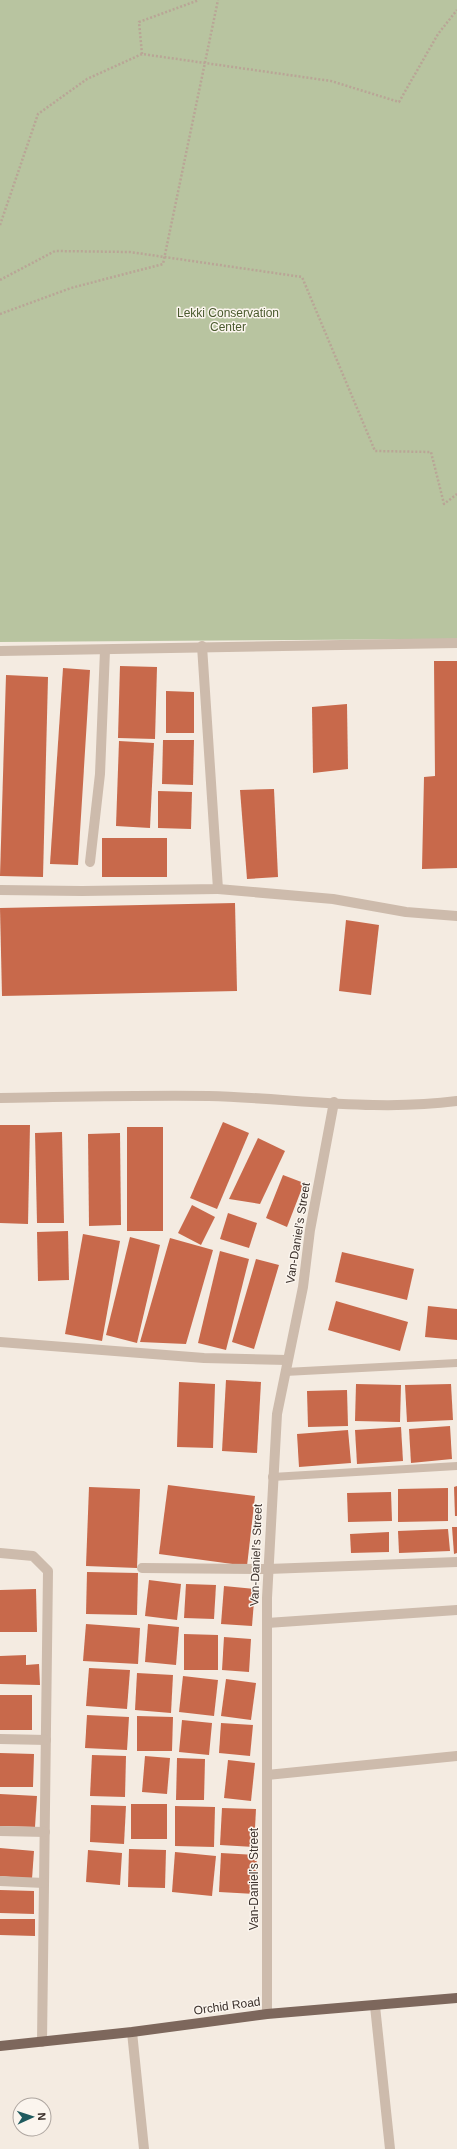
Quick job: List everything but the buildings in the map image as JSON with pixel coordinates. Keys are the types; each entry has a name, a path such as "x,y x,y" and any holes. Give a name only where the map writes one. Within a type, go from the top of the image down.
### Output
{"main road":[{"name":"Orchid Road","path":"0,2046 132,2032 267,2014 457,1998"}],"street":[{"path":"0,651 104,650 202,646 457,643"},
{"path":"202,646 218,889"},
{"path":"90,862 100,774 104,650"},
{"path":"0,890 82,891 218,889 333,898 406,912 457,916"},
{"path":"0,1098 209,1096 428,1105 457,1101"},
{"name":"Van-Daniel’s Street","path":"267,2014 267,1623 268,1569 276,1414 303,1287 310,1230 334,1102"},
{"path":"0,1342 204,1358 287,1360"},
{"path":"0,1553 33,1556 48,1571 42,2042"},
{"path":"142,1568 268,1569 457,1562"},
{"path":"267,1623 457,1610"},
{"path":"0,1739 46,1740"},
{"path":"267,1775 457,1756"},
{"path":"0,1831 45,1832"},
{"path":"0,1881 44,1883"},
{"path":"375,2006 390,2149"},
{"path":"132,2032 144,2149"}],"lane":[{"path":"285,1372 457,1363"},
{"path":"272,1477 457,1466"}],"path":[{"path":"142,54 139,22 200,0"},
{"path":"0,314 71,288 163,264 218,0"},
{"path":"0,225 38,114 87,79 142,54 331,81 399,102 438,34 457,10"},
{"path":"0,280 54,251 130,252 302,277 375,451 431,452 444,504 457,494"}],"green space":[{"name":"Lekki Conservation Center","path":"0,0 457,0 457,639 0,642"}]}
